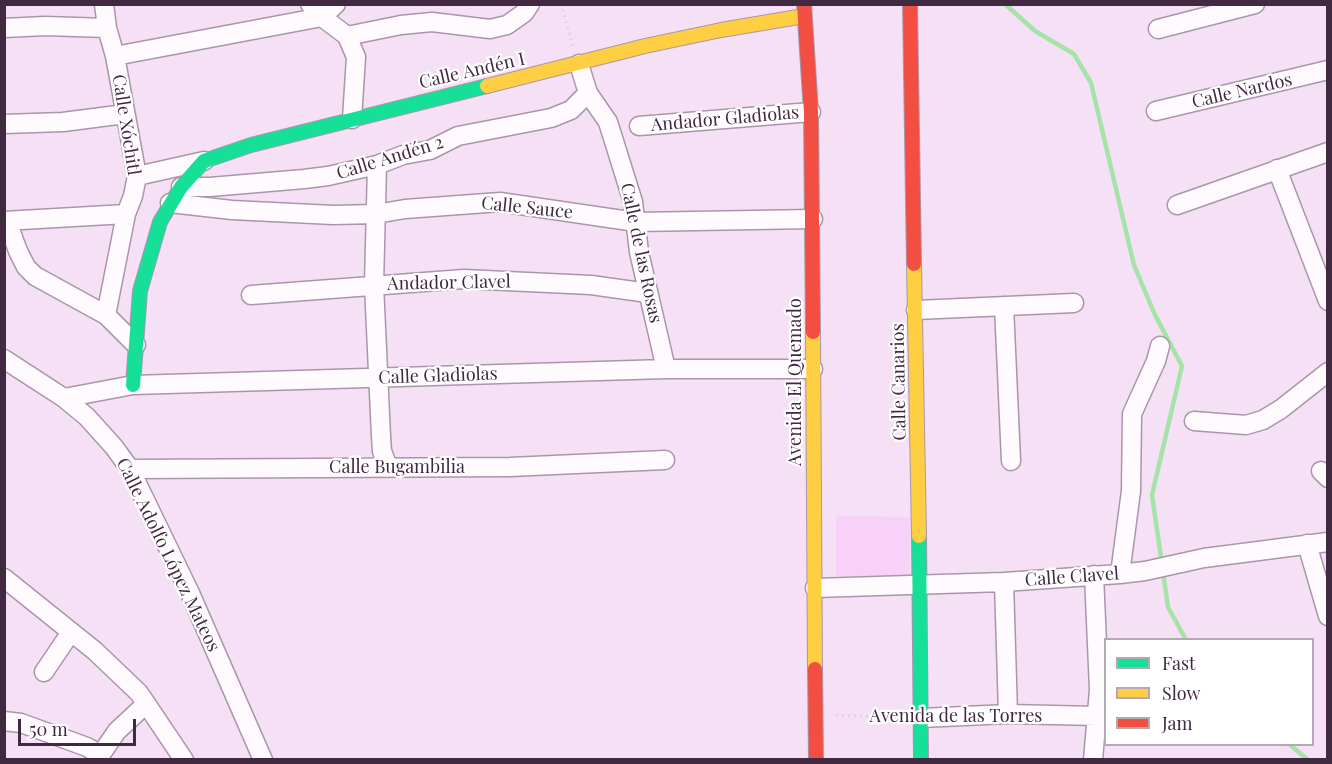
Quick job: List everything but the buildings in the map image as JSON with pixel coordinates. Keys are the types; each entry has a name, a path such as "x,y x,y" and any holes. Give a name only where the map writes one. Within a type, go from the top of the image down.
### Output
{"street":[{"name":"Calle Xóchitl","path":"104,4 137,176 126,214 106,315"},
{"path":"115,56 316,11 336,4"},
{"path":"316,11 339,32 347,36 401,25 432,22 490,29 507,25 525,13 530,4"},
{"name":"Calle Canarios","path":"910,4 921,759"},
{"path":"1158,29 1255,4"},
{"name":"Calle Andén I","path":"136,345 140,291 160,222 181,187 204,161 251,145 352,119 645,46 804,10"},
{"name":"Avenida El Quemado","path":"804,10 811,112 813,219 816,759"},
{"path":"4,28 45,26 107,28"},
{"path":"347,36 356,57 352,119"},
{"name":"Calle de las Rosas","path":"579,64 588,93 608,122 633,202 639,252 666,369"},
{"name":"Calle Nardos","path":"1156,111 1328,70"},
{"name":"Calle Andén 2","path":"181,187 210,187 304,179 377,165 403,155 430,150 458,136 551,118 571,110 588,93"},
{"name":"Andador Gladiolas","path":"639,126 811,112"},
{"path":"4,124 63,122 125,114"},
{"path":"1177,205 1328,152"},
{"path":"137,176 204,161"},
{"path":"377,165 374,285 382,450 388,467"},
{"path":"1277,169 1328,301"},
{"name":"Calle Sauce","path":"170,203 232,210 333,215 376,214 405,208 500,202 636,222 813,219"},
{"path":"126,214 6,221 26,267 35,276 106,315 136,345 133,385"},
{"name":"Andador Clavel","path":"251,295 464,279 591,285 648,293"},
{"path":"916,310 1074,303"},
{"path":"1004,306 1011,461"},
{"path":"1120,574 1131,491 1132,414 1156,361 1160,346"},
{"name":"Calle Adolfo López Mateos","path":"4,359 64,398 87,417 130,469 190,593 263,759"},
{"name":"Calle Gladiolas","path":"64,398 133,385 666,369 813,369"},
{"path":"1194,422 1246,425 1263,420 1281,409 1328,372"},
{"name":"Calle Bugambilia","path":"130,469 510,467 665,460"},
{"name":"Calle Clavel","path":"814,588 920,586 1120,574 1204,558 1328,542"},
{"path":"1307,544 1328,616"},
{"path":"1093,759 1099,727 1094,576"},
{"path":"4,578 95,651 139,693 184,759"},
{"path":"1004,582 1008,714"},
{"path":"44,672 71,632"},
{"path":"4,721 21,723 87,747 98,757 117,731 146,704"},
{"name":"Avenida de las Torres","path":"921,718 1008,714 1099,727"}],"path":[{"path":"561,4 579,64"},
{"name":"Avenida de las Torres","path":"816,714 921,718"}],"shaded area":[{"path":"836,516 910,517 910,576 836,576"}],"waterway":[{"path":"1005,4 1035,31 1074,54 1091,83 1134,265 1155,315 1182,366 1152,495 1162,564"},
{"path":"1163,572 1168,607 1185,638"},
{"path":"1291,746 1308,760"}],"traffic: fast":[{"path":"133,385 140,291 160,222 181,187 204,161 251,145 487,86"},
{"path":"919,536 921,760"}],"traffic: slow":[{"path":"487,86 645,46 804,16"},
{"path":"914,264 919,536"},
{"path":"813,332 815,669"}],"traffic: jam":[{"path":"804,4 811,112 813,332"},
{"path":"910,4 914,264"},
{"path":"815,669 816,760"}]}
